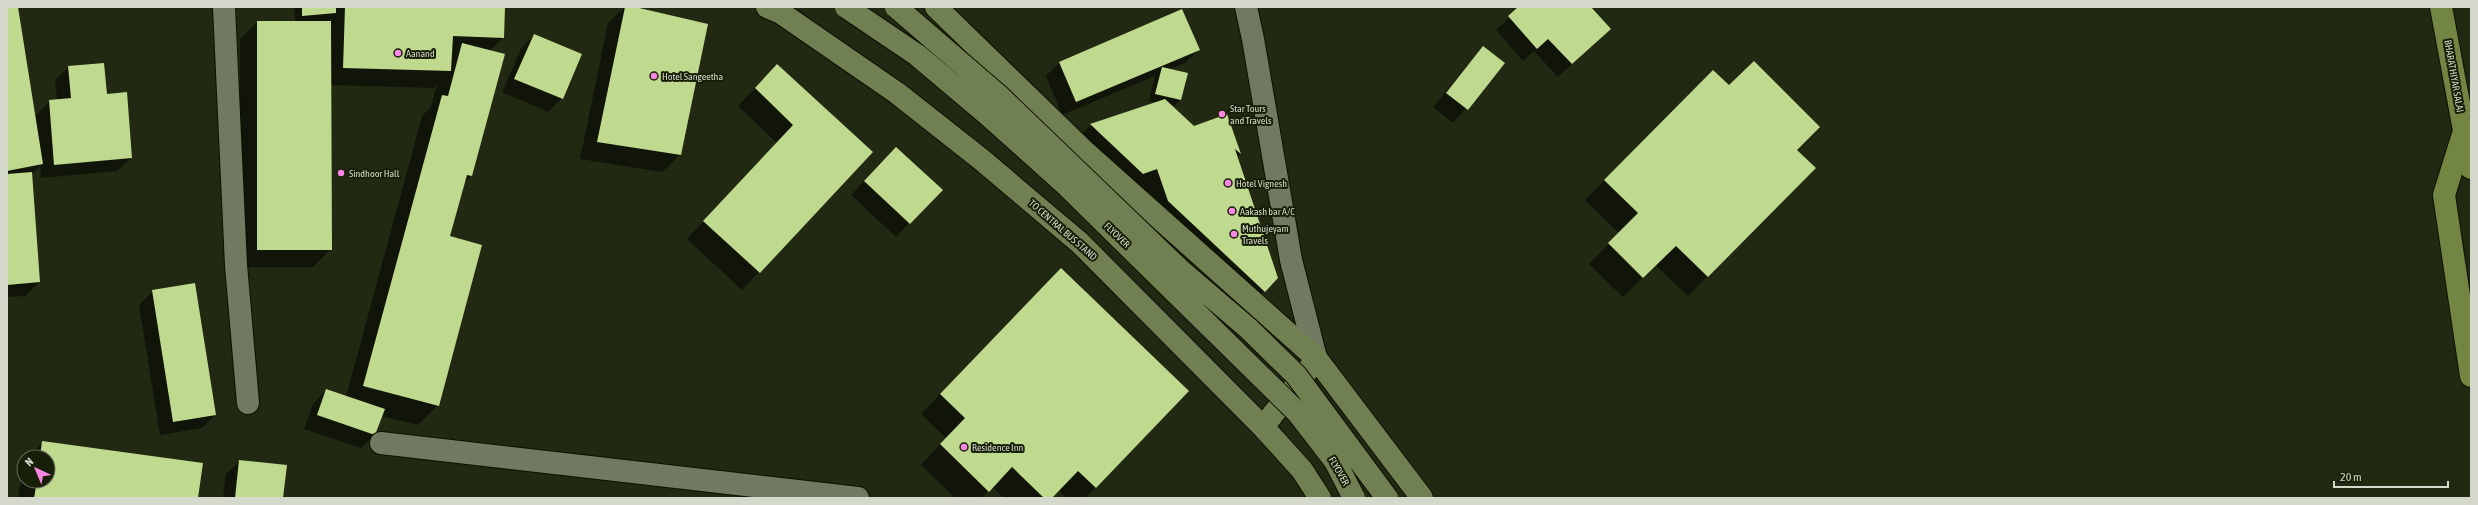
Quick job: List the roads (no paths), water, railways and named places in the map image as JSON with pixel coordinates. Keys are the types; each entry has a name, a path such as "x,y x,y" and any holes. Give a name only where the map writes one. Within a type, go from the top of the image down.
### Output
{"main road":[{"name":"TO CENTRAL BUS STAND","path":"767,7 780,13 897,93 982,160 1080,242 1263,427 1302,470 1320,498"},
{"name":"FLYOVER","path":"846,7 916,55 987,114 1069,188 1298,413 1335,461 1354,498"},
{"name":"FLYOVER","path":"896,7 998,95 1179,269 1249,329 1291,370 1387,498"},
{"path":"936,7 1083,150 1316,358 1422,498"},
{"name":"BHARATHIYAR SALAI","path":"2441,7 2471,168"},
{"path":"2464,131 2444,195 2471,376"},
{"path":"1263,427 1316,358"}],"street":[{"path":"224,7 236,265 248,403"},
{"path":"1246,7 1253,39 1291,260 1316,358"},
{"path":"381,443 858,498"}],"place":[{"name":"Aanand","path":"398,53"},
{"name":"Hotel Sangeetha","path":"654,76"},
{"name":"Star Tours and Travels","path":"1222,114"},
{"name":"Sindhoor Hall","path":"341,173"},
{"name":"Hotel Vignesh","path":"1228,183"},
{"name":"Aakash bar A/C","path":"1232,211"},
{"name":"Muthujeyam Travels","path":"1234,234"},
{"name":"Residence Inn","path":"964,447"}]}
